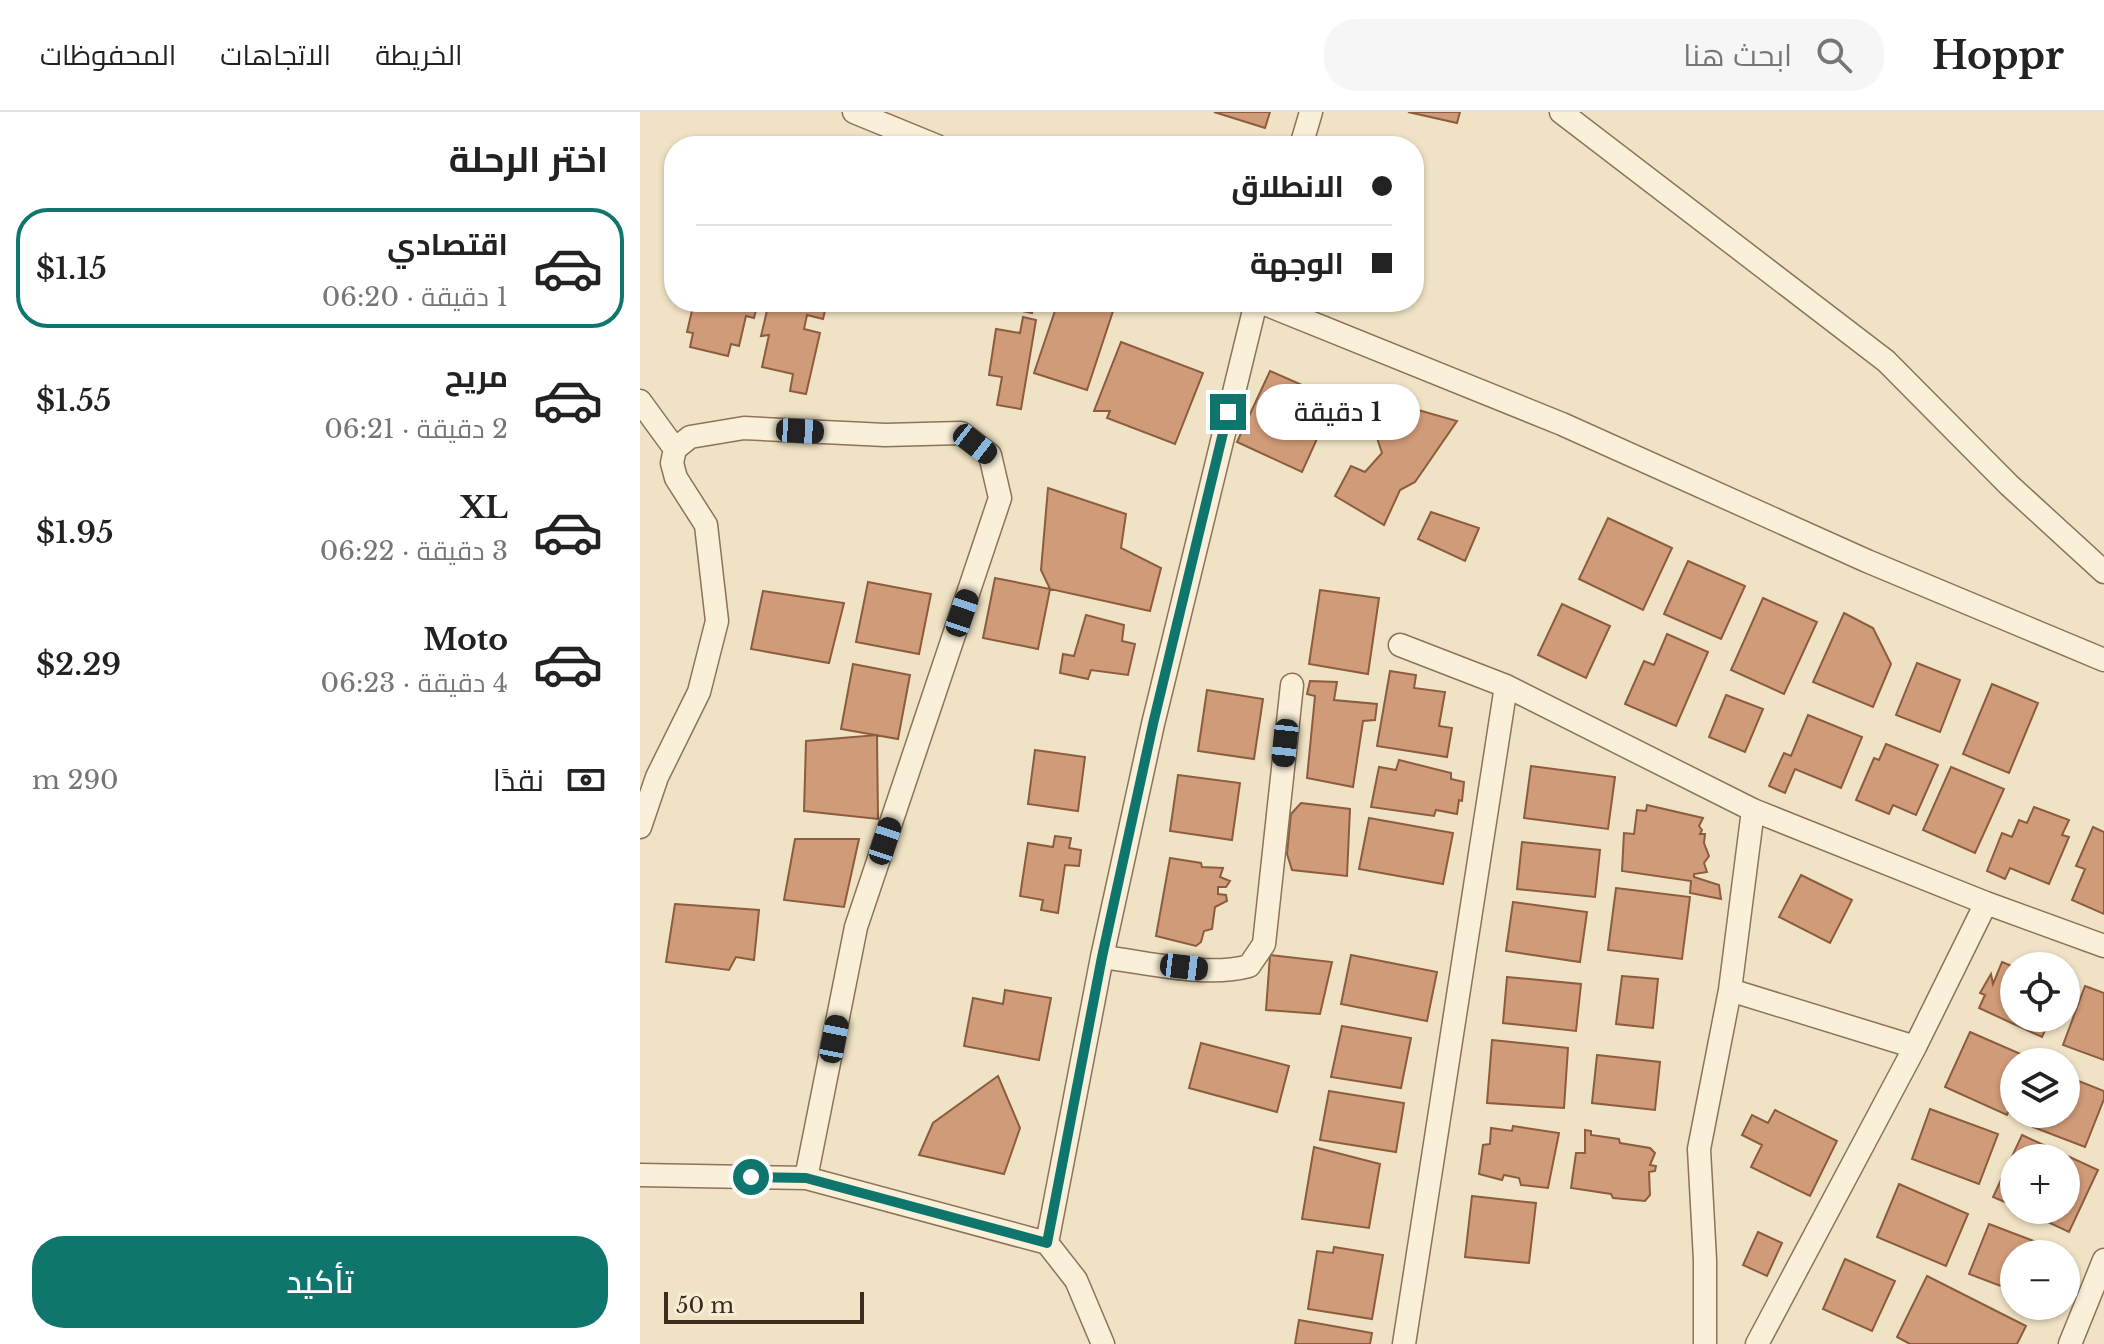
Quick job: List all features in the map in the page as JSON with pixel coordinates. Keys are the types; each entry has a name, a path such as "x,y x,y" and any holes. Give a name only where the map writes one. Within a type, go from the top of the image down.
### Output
{"street":[{"path":"854,112 913,136"},
{"path":"1304,136 1311,112"},
{"path":"1561,112 1886,361 2009,485 2104,572"},
{"path":"1047,1243 1102,957 1153,724 1256,312"},
{"path":"1283,312 1562,424 1867,561 2104,660"},
{"path":"640,401 675,449"},
{"path":"640,827 657,777 699,692 717,621 706,525 676,478 672,463 675,449 690,437 744,428 885,435 961,433 990,455 1000,498 856,927 806,1178"},
{"path":"1400,645 1506,686 1753,810 1986,903 2104,946"},
{"path":"1102,957 1212,970 1249,966 1264,944 1292,685"},
{"path":"1404,1344 1506,686"},
{"path":"1705,1344 1705,1260 1699,1149 1730,990 1753,810"},
{"path":"1757,1344 1915,1047 1986,903"},
{"path":"1730,990 1915,1047"},
{"path":"640,1175 806,1178 1047,1243 1076,1280 1103,1344"},
{"path":"2070,1344 2104,1260"}],"building":[{"path":"1214,112 1270,112 1265,128"},
{"path":"1408,112 1460,112 1457,123"},
{"path":"692,312 756,312 754,318 746,316 739,346 731,344 728,356 690,347 693,333 687,332"},
{"path":"767,312 825,312 823,319 807,315 804,329 820,333 806,394 790,391 793,374 762,367 769,335 761,336"},
{"path":"1055,312 1113,312 1087,390 1034,373"},
{"path":"1023,317 1036,320 1021,409 997,405 1002,377 989,375 996,329 1020,333"},
{"path":"1121,342 1203,373 1175,444 1107,418 1110,411 1094,411"},
{"path":"1270,371 1302,385 1297,395 1330,410 1302,472 1237,442"},
{"path":"1411,408 1457,421 1415,482 1400,490 1384,525 1335,496 1351,466 1365,472 1382,453 1376,435 1394,435"},
{"path":"1048,488 1126,514 1121,548 1161,568 1150,611 1050,589 1041,570"},
{"path":"1431,512 1479,528 1465,561 1418,539"},
{"path":"1608,518 1672,548 1643,610 1579,579"},
{"path":"1688,561 1745,586 1721,639 1664,614"},
{"path":"995,578 1050,589 1038,649 983,638"},
{"path":"868,582 931,594 919,654 856,642"},
{"path":"1320,590 1379,598 1368,674 1309,664"},
{"path":"763,591 844,603 829,663 751,649"},
{"path":"1763,598 1817,622 1784,694 1731,670"},
{"path":"1562,604 1610,626 1586,678 1538,655"},
{"path":"1844,613 1873,628 1891,664 1873,707 1813,682"},
{"path":"1086,615 1124,625 1122,641 1135,644 1128,675 1091,670 1088,679 1060,673 1063,654 1074,656"},
{"path":"1667,634 1708,652 1676,726 1625,704 1644,661 1654,665"},
{"path":"1917,663 1960,680 1940,732 1896,715"},
{"path":"853,664 910,675 898,739 841,729"},
{"path":"1390,671 1416,675 1414,688 1445,692 1439,726 1452,728 1447,757 1377,746"},
{"path":"1310,681 1337,682 1334,700 1377,704 1375,720 1363,721 1353,787 1307,778 1315,696 1307,694"},
{"path":"1992,684 2038,703 2009,773 1963,754"},
{"path":"1207,690 1263,699 1254,759 1198,751"},
{"path":"1726,695 1763,709 1745,752 1709,737"},
{"path":"1808,715 1862,737 1841,788 1795,769 1785,793 1769,786 1784,753 1791,756"},
{"path":"877,735 878,819 804,811 806,741"},
{"path":"1886,744 1938,765 1916,815 1893,805 1889,814 1856,800 1874,758 1879,760"},
{"path":"1035,750 1085,757 1078,811 1028,804"},
{"path":"1399,760 1451,773 1451,779 1464,782 1457,814 1436,810 1434,816 1371,807 1379,767 1396,770"},
{"path":"1531,766 1615,777 1608,829 1524,818"},
{"path":"1951,767 2004,789 1975,853 1923,830"},
{"path":"1178,775 1240,783 1232,840 1170,831"},
{"path":"1301,803 1350,809 1347,876 1292,870 1287,854 1291,814"},
{"path":"1647,805 1703,818 1699,826 1702,830 1700,834 1705,834 1704,843 1709,856 1704,863 1707,872 1694,874 1694,877 1719,885 1721,899 1690,893 1691,881 1622,871 1624,833 1634,834 1637,810 1646,811"},
{"path":"2034,807 2069,820 2062,835 2069,837 2049,884 2010,868 2005,879 1987,871 2002,833 2012,837 2019,820 2027,823"},
{"path":"1369,818 1453,833 1443,884 1359,869"},
{"path":"2093,827 2104,832 2104,914 2072,900 2085,869 2076,866"},
{"path":"1055,836 1071,838 1069,848 1081,850 1079,866 1065,865 1058,913 1041,910 1043,900 1020,896 1028,843 1053,847"},
{"path":"795,839 859,839 844,907 784,900"},
{"path":"1522,842 1600,850 1595,897 1517,889"},
{"path":"1170,858 1201,863 1202,867 1223,868 1220,877 1230,881 1226,887 1218,887 1218,894 1226,895 1227,901 1215,907 1212,929 1204,931 1201,942 1196,946 1156,936"},
{"path":"1801,875 1852,900 1830,943 1779,917"},
{"path":"1616,888 1690,897 1682,959 1608,950"},
{"path":"1513,902 1587,912 1580,962 1506,951"},
{"path":"675,904 759,910 754,960 736,957 729,970 666,962"},
{"path":"1270,955 1332,962 1320,1014 1266,1010"},
{"path":"1351,955 1437,972 1427,1021 1341,1004"},
{"path":"2000,967 2000,1018 1979,1008 1985,995 1980,993 1991,974 1993,984"},
{"path":"1622,976 1658,979 1653,1028 1616,1024"},
{"path":"1507,977 1581,984 1576,1031 1503,1023"},
{"path":"2085,986 2104,993 2104,1060 2080,1051 2080,1048 2063,1045 2068,1032 2080,1032 2080,999"},
{"path":"1005,990 1051,998 1039,1060 964,1046 973,998 1003,1004"},
{"path":"1342,1026 1411,1038 1401,1088 1331,1077"},
{"path":"1970,1032 2007,1048 2000,1048 2000,1112 1945,1087"},
{"path":"1492,1040 1568,1048 1564,1108 1487,1103"},
{"path":"1201,1043 1289,1066 1277,1112 1189,1088"},
{"path":"1597,1055 1660,1062 1655,1110 1592,1103"},
{"path":"998,1076 1020,1128 1004,1174 919,1155 933,1123"},
{"path":"2080,1082 2104,1091 2104,1099 2085,1147 2036,1128 2080,1128"},
{"path":"1329,1091 1404,1103 1396,1152 1320,1140"},
{"path":"1930,1109 1998,1134 1979,1184 1912,1159"},
{"path":"1775,1110 1837,1141 1810,1196 1751,1167 1762,1145 1742,1135 1752,1115 1768,1123"},
{"path":"1513,1126 1559,1133 1548,1188 1521,1185 1519,1178 1504,1175 1502,1180 1479,1174 1483,1145 1490,1144 1491,1128 1512,1131"},
{"path":"1585,1130 1591,1131 1591,1135 1650,1148 1655,1153 1650,1165 1656,1166 1655,1171 1649,1172 1650,1195 1645,1201 1613,1198 1611,1194 1571,1188 1576,1153 1585,1153"},
{"path":"2022,1135 2042,1144 2018,1144"},
{"path":"1314,1147 1380,1164 1369,1228 1302,1219"},
{"path":"2080,1162 2098,1170 2080,1208"},
{"path":"2000,1182 2000,1200 1993,1197"},
{"path":"1899,1184 1968,1214 1946,1266 1877,1237"},
{"path":"1472,1196 1536,1203 1529,1263 1465,1257"},
{"path":"1989,1224 2031,1240 2000,1240 2000,1286 1969,1274"},
{"path":"2052,1224 2073,1224 2069,1232"},
{"path":"1758,1232 1782,1243 1767,1276 1743,1265"},
{"path":"1334,1247 1383,1255 1372,1319 1308,1309 1317,1251 1333,1253"},
{"path":"1845,1259 1895,1281 1872,1331 1823,1309"},
{"path":"1927,1276 2000,1313 2000,1320 2014,1320 2026,1326 2017,1344 1910,1344 1897,1337"},
{"path":"1299,1320 1372,1333 1370,1344 1295,1344"}],"route":[{"path":"751,1177 806,1178 1047,1243 1102,957 1153,724 1228,412"}]}
